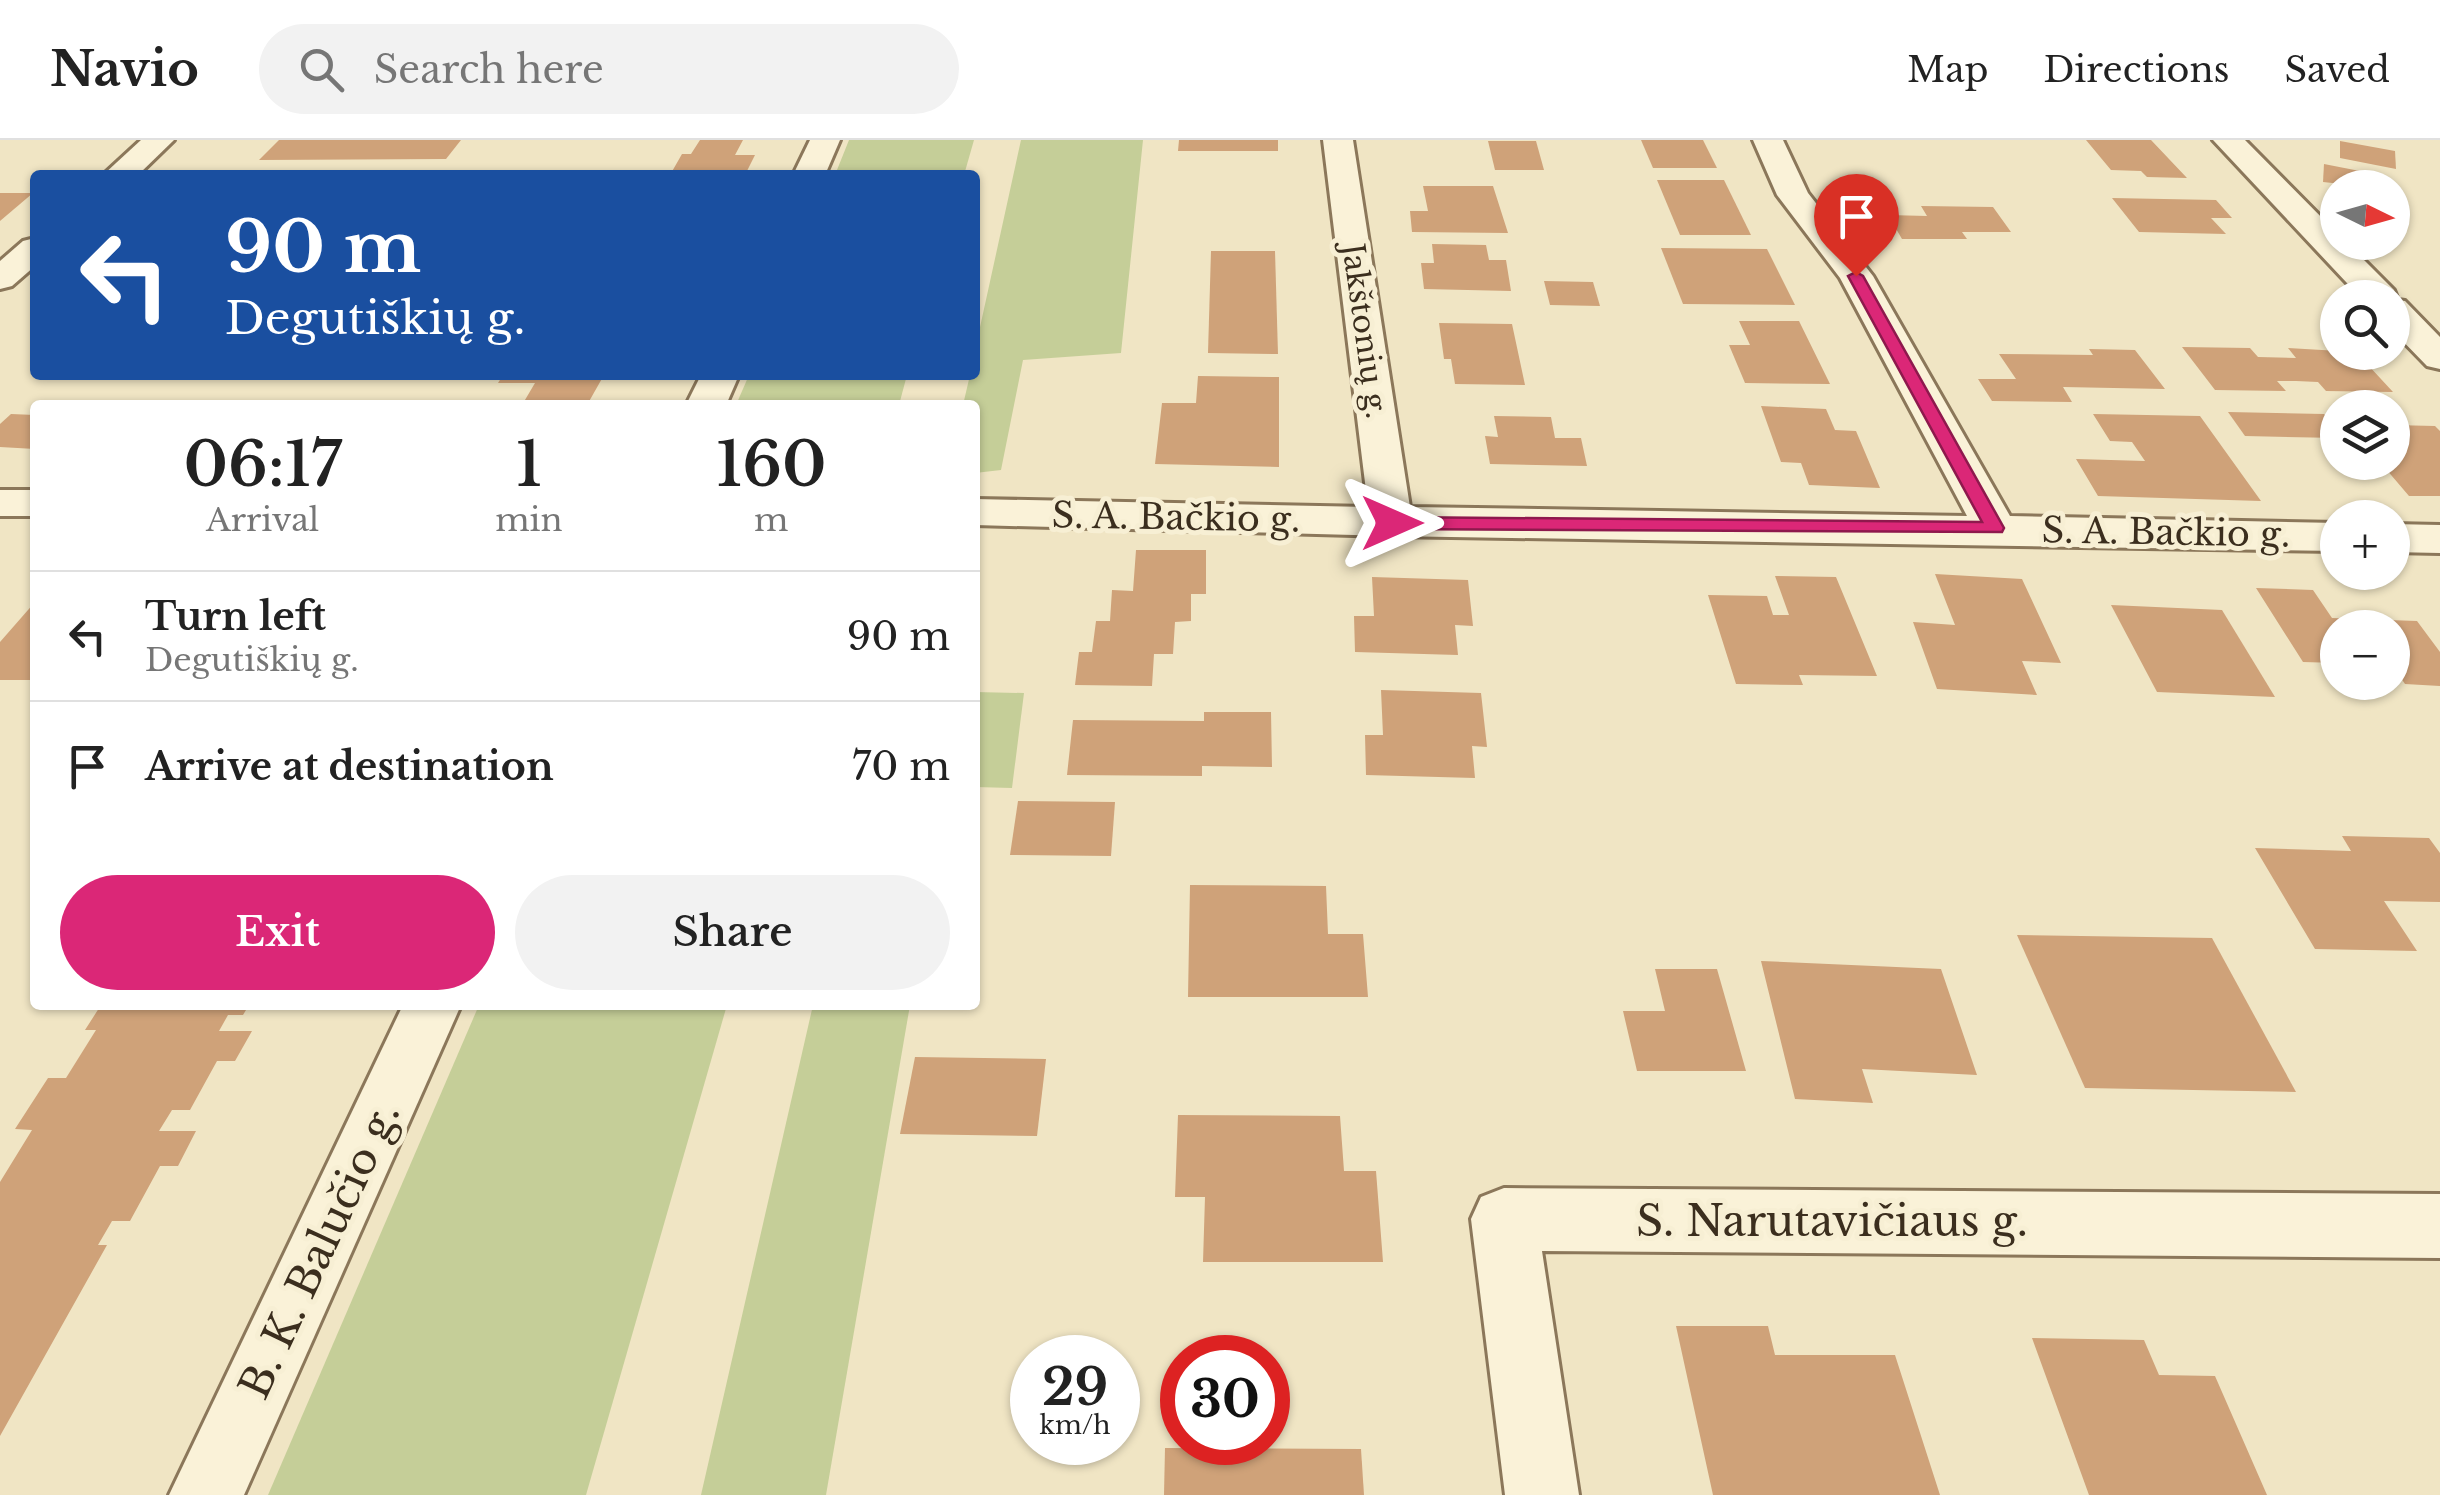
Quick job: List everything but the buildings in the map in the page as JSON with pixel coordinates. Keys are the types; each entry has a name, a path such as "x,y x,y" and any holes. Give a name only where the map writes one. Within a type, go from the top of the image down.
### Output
{"street":[{"path":"125,170 159,140"},
{"path":"811,170 824,140"},
{"name":"Jakštonių g.","path":"1338,140 1392,523"},
{"path":"1768,140 1793,195 1856,276 1995,528"},
{"path":"2228,140 2364,280"},
{"path":"0,279 30,252"},
{"path":"2410,327 2440,358"},
{"path":"0,503 30,503"},
{"name":"S. A. Bačkio g.","path":"980,512 1392,523 1995,528 2320,537"},
{"path":"2410,538 2440,539"},
{"name":"B. K. Balučio g.","path":"206,1495 430,1010"},
{"name":"S. Narutavičiaus g.","path":"1542,1495 1504,1218 2440,1226"}],"green space":[{"path":"849,140 974,140 965,170 837,170"},
{"path":"1021,140 1143,140 1121,353 1023,360 1001,470 980,472 980,400 964,400 969,380 980,380 980,327"},
{"path":"747,380 906,380 900,400 738,400"},
{"path":"980,692 1024,693 1012,788 980,787"},
{"path":"477,1010 726,1010 586,1495 268,1495"},
{"path":"812,1010 909,1010 826,1495 701,1495"}],"route":[{"path":"1392,523 1995,528 1856,276"}]}
